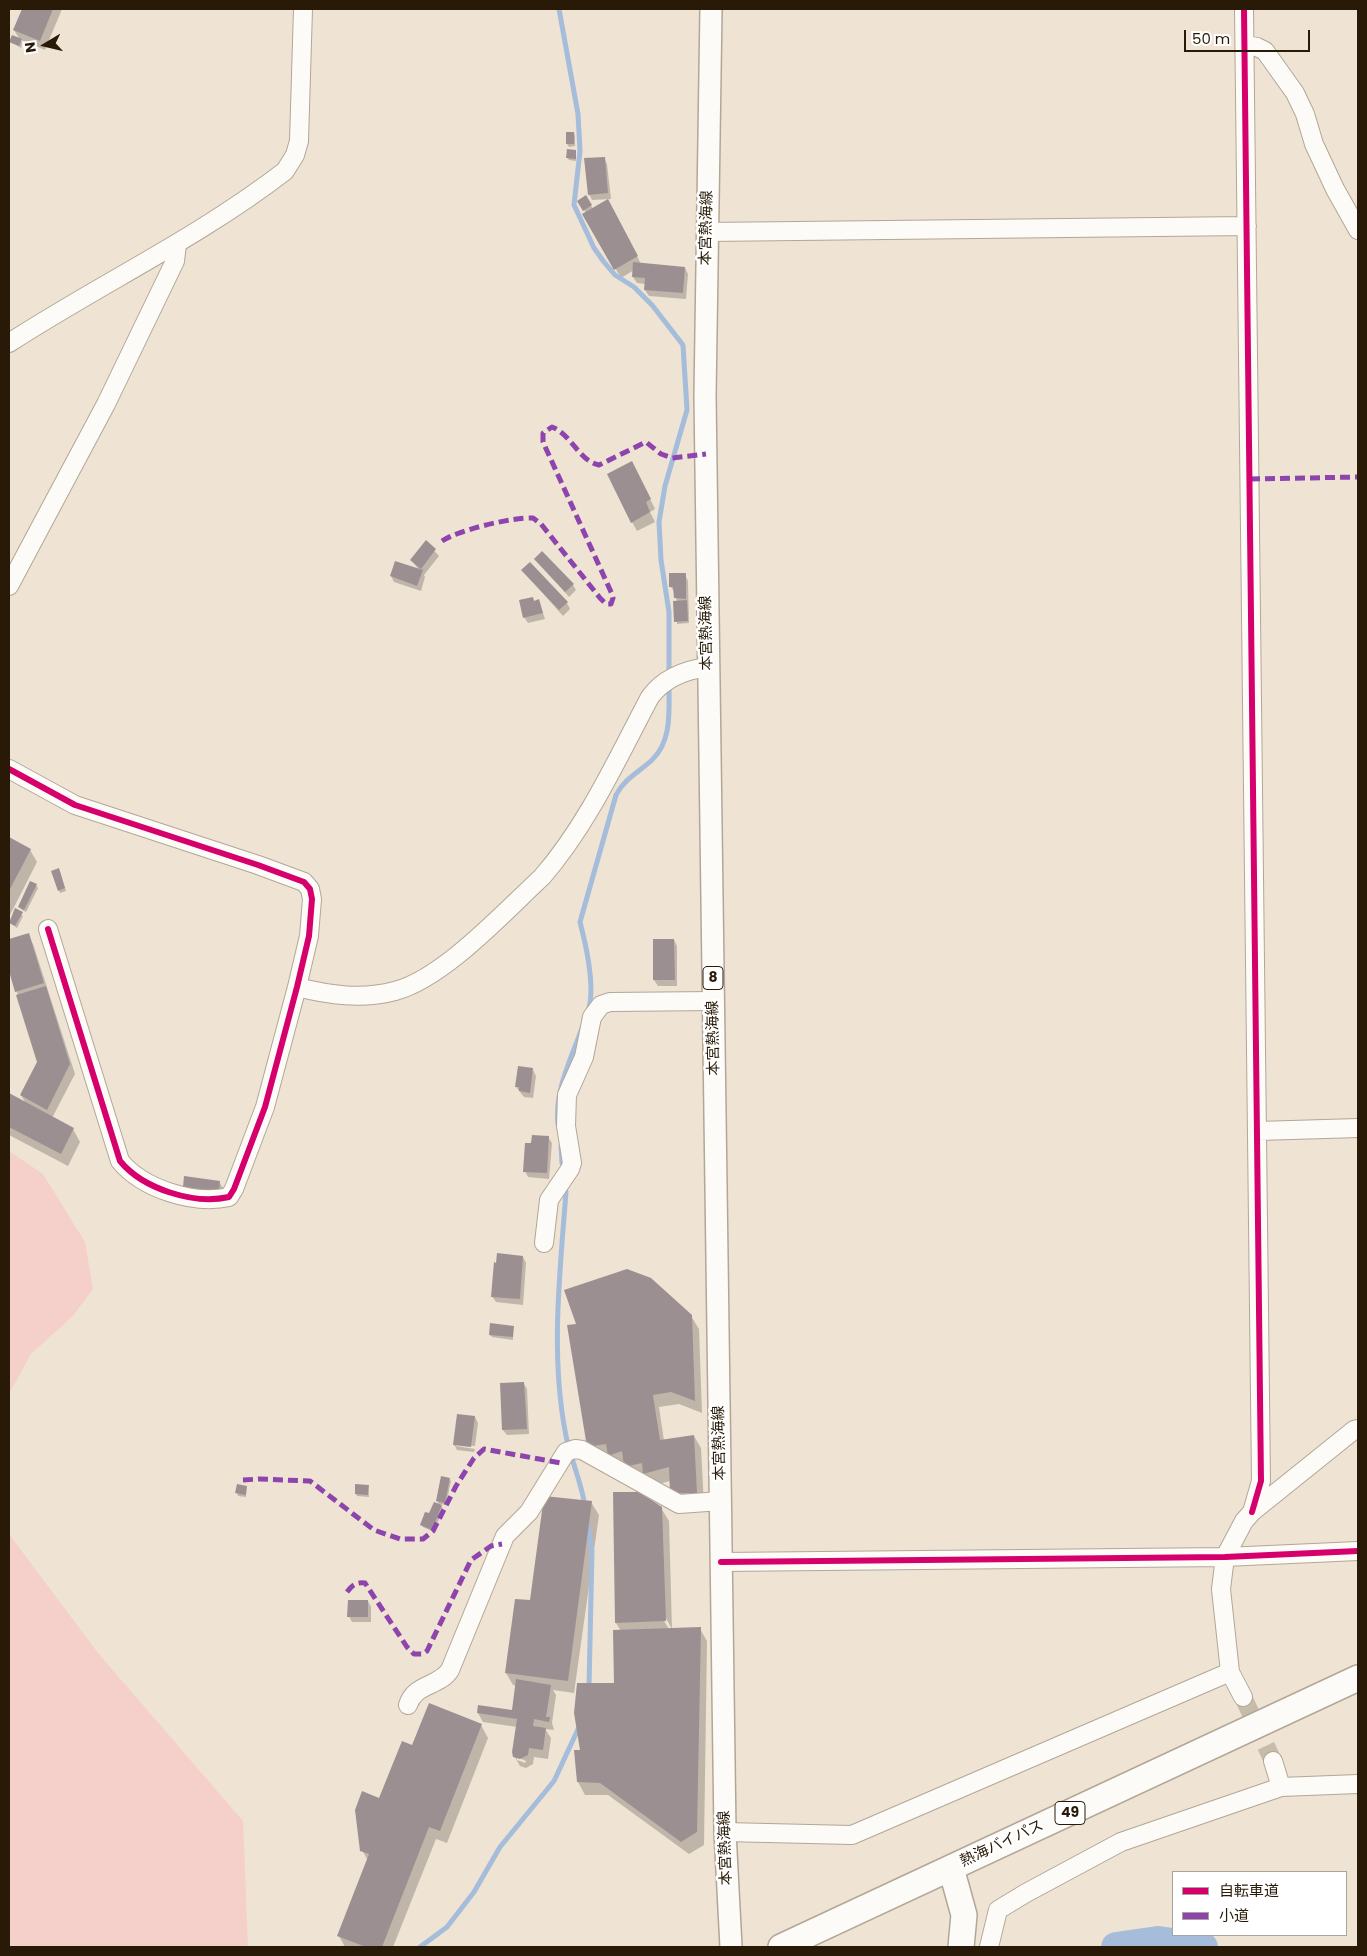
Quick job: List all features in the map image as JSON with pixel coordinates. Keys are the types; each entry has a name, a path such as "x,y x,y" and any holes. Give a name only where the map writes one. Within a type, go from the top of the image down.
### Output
{"highway":[{"name":"熱海バイパス","path":"781,1947 1358,1678"},
{"path":"951,1868 964,1915 961,1947"}],"main road":[{"name":"本宮熱海線","path":"712,9 706,232 705,406 725,1832 731,1947"}],"street":[{"path":"9,343 60,310 177,244 263,188 285,171 292,160 299,141 301,126 300,53 303,9"},
{"path":"1244,9 1261,1481 1252,1512"},
{"path":"1245,45 1257,47 1265,51 1295,93 1323,162 1358,230"},
{"path":"706,232 1247,226"},
{"path":"9,586 106,404 175,261 177,244"},
{"path":"297,987 328,995 361,996 380,994 407,988 444,965 542,877 555,863 592,806 650,697 660,683 691,669 708,667"},
{"path":"9,769 75,805 304,882 310,889 312,899 309,936 297,987 265,1107 234,1189 229,1196 206,1200 157,1189 135,1177 120,1161 48,929"},
{"path":"544,1243 549,1200 572,1163 566,1126 567,1095 584,1057 594,1012 601,1005 610,1002 713,1001"},
{"path":"1258,1131 1358,1128"},
{"path":"1243,1697 1230,1672 1221,1589 1225,1557 1244,1521 1252,1512 1354,1430 1358,1429"},
{"path":"408,1705 415,1692 445,1677 450,1670 505,1536 529,1512 566,1452 575,1449 582,1450 678,1504 720,1501"},
{"path":"721,1562 1225,1557 1358,1552"},
{"path":"725,1832 852,1835 1230,1672"},
{"path":"1273,1761 1281,1787"},
{"path":"989,1947 998,1910 1121,1842 1281,1787 1358,1784"}],"shaded area":[{"path":"9,1151 43,1174 85,1242 93,1289 73,1316 31,1354 9,1394"},
{"path":"9,1534 98,1653 243,1821 248,1947 9,1947"}],"building":[{"path":"22,9 53,9 40,41 13,30"},
{"path":"12,35 22,39 19,46 9,42"},
{"path":"566,132 574,132 574,144 566,144"},
{"path":"567,149 576,150 576,159 566,158"},
{"path":"605,157 608,193 588,195 584,158"},
{"path":"586,195 592,205 583,211 577,201"},
{"path":"608,199 638,256 614,270 582,214"},
{"path":"633,262 685,267 683,293 644,290 645,278 632,277"},
{"path":"632,461 651,499 646,502 650,512 631,523 607,474"},
{"path":"426,540 436,549 421,569 410,560"},
{"path":"542,551 574,584 565,592 534,559"},
{"path":"395,561 423,570 417,586 390,576"},
{"path":"530,562 568,602 559,610 521,570"},
{"path":"669,573 686,573 686,599 674,598 673,587 669,587"},
{"path":"533,597 534,601 539,599 543,613 523,618 519,600"},
{"path":"687,600 688,621 674,622 673,601"},
{"path":"9,837 31,849 9,891"},
{"path":"59,868 65,888 58,891 51,871"},
{"path":"30,881 37,884 24,910 18,907"},
{"path":"15,908 23,912 15,926 9,923"},
{"path":"29,933 44,983 15,992 9,971 9,939"},
{"path":"653,939 674,939 675,980 653,980"},
{"path":"46,986 70,1064 47,1110 20,1095 37,1062 16,995"},
{"path":"518,1066 533,1068 530,1093 519,1091 519,1087 515,1087"},
{"path":"9,1093 74,1128 61,1154 9,1127"},
{"path":"532,1135 549,1136 547,1173 523,1172 525,1143 531,1143"},
{"path":"184,1176 220,1181 219,1192 183,1187"},
{"path":"497,1253 523,1256 520,1299 491,1297 494,1262 496,1263"},
{"path":"627,1269 651,1278 692,1315 695,1401 671,1392 653,1395 660,1440 694,1435 697,1493 670,1493 669,1467 643,1474 642,1463 624,1467 622,1451 608,1456 606,1444 587,1447 567,1325 576,1324 564,1290"},
{"path":"490,1323 514,1326 513,1337 489,1335"},
{"path":"524,1382 527,1429 502,1430 500,1383"},
{"path":"457,1414 475,1416 471,1447 453,1445"},
{"path":"441,1476 450,1478 445,1503 436,1501"},
{"path":"237,1484 247,1486 246,1495 235,1493"},
{"path":"355,1484 369,1485 368,1495 355,1494"},
{"path":"613,1492 639,1492 662,1507 666,1621 615,1623"},
{"path":"544,1496 592,1501 568,1681 505,1673 515,1599 530,1600"},
{"path":"434,1502 442,1505 432,1530 420,1525 425,1512 429,1513"},
{"path":"348,1600 368,1600 368,1617 347,1617"},
{"path":"701,1627 697,1832 681,1842 600,1783 577,1782 574,1750 580,1750 574,1713 577,1683 614,1683 613,1630"},
{"path":"516,1679 551,1685 546,1717 550,1717 549,1722 534,1719 533,1726 546,1728 543,1750 529,1748 528,1755 520,1759 513,1757 512,1752 517,1719 477,1713 478,1705 512,1710"},
{"path":"429,1703 482,1724 440,1831 429,1827 382,1947 366,1947 337,1936 369,1854 360,1851 355,1810 362,1791 379,1798 402,1741 412,1745"}],"waterway":[{"path":"559,9 578,114 580,151 574,205 594,248 604,262 615,275 634,287 652,305 683,345 687,410 665,486 659,522 661,560 669,612 669,675"},
{"path":"588,1011 591,979 580,922 616,795 627,780 652,760 663,744 668,725 669,686"},
{"path":"558,1125 557,1113 561,1088 582,1028"},
{"path":"561,1146 562,1163"},
{"path":"566,1192 559,1283 558,1375 566,1436 585,1506"},
{"path":"587,1521 592,1551 589,1687"},
{"path":"420,1947 447,1927 474,1892 500,1847 554,1781 580,1725"},
{"path":"1116,1947 1158,1941 1203,1947"}],"tunnel":[{"path":"1243,1697 1273,1761"}],"marked path":[{"path":"442,541 486,525 533,518 541,524 600,598 606,604 611,604 612,594 543,442 543,433 552,427 559,430 580,453 592,463 599,465 646,442 661,454 672,458 706,454"},
{"path":"1250,479 1358,477"},
{"path":"243,1480 310,1481 374,1530 400,1539 423,1539 433,1531 456,1486 474,1458 484,1449 561,1463"},
{"path":"347,1592 354,1584 365,1583 407,1647 414,1654 423,1654 427,1651 471,1560 491,1546 502,1544"}],"cycle path":[{"path":"1244,9 1261,1481 1252,1512"},
{"path":"9,769 75,805 258,865 304,882 310,889 312,899 309,936 297,987 265,1107 234,1189 229,1197 200,1199 170,1193 142,1180 120,1161 48,929"},
{"path":"721,1562 1225,1557 1358,1551"}]}
